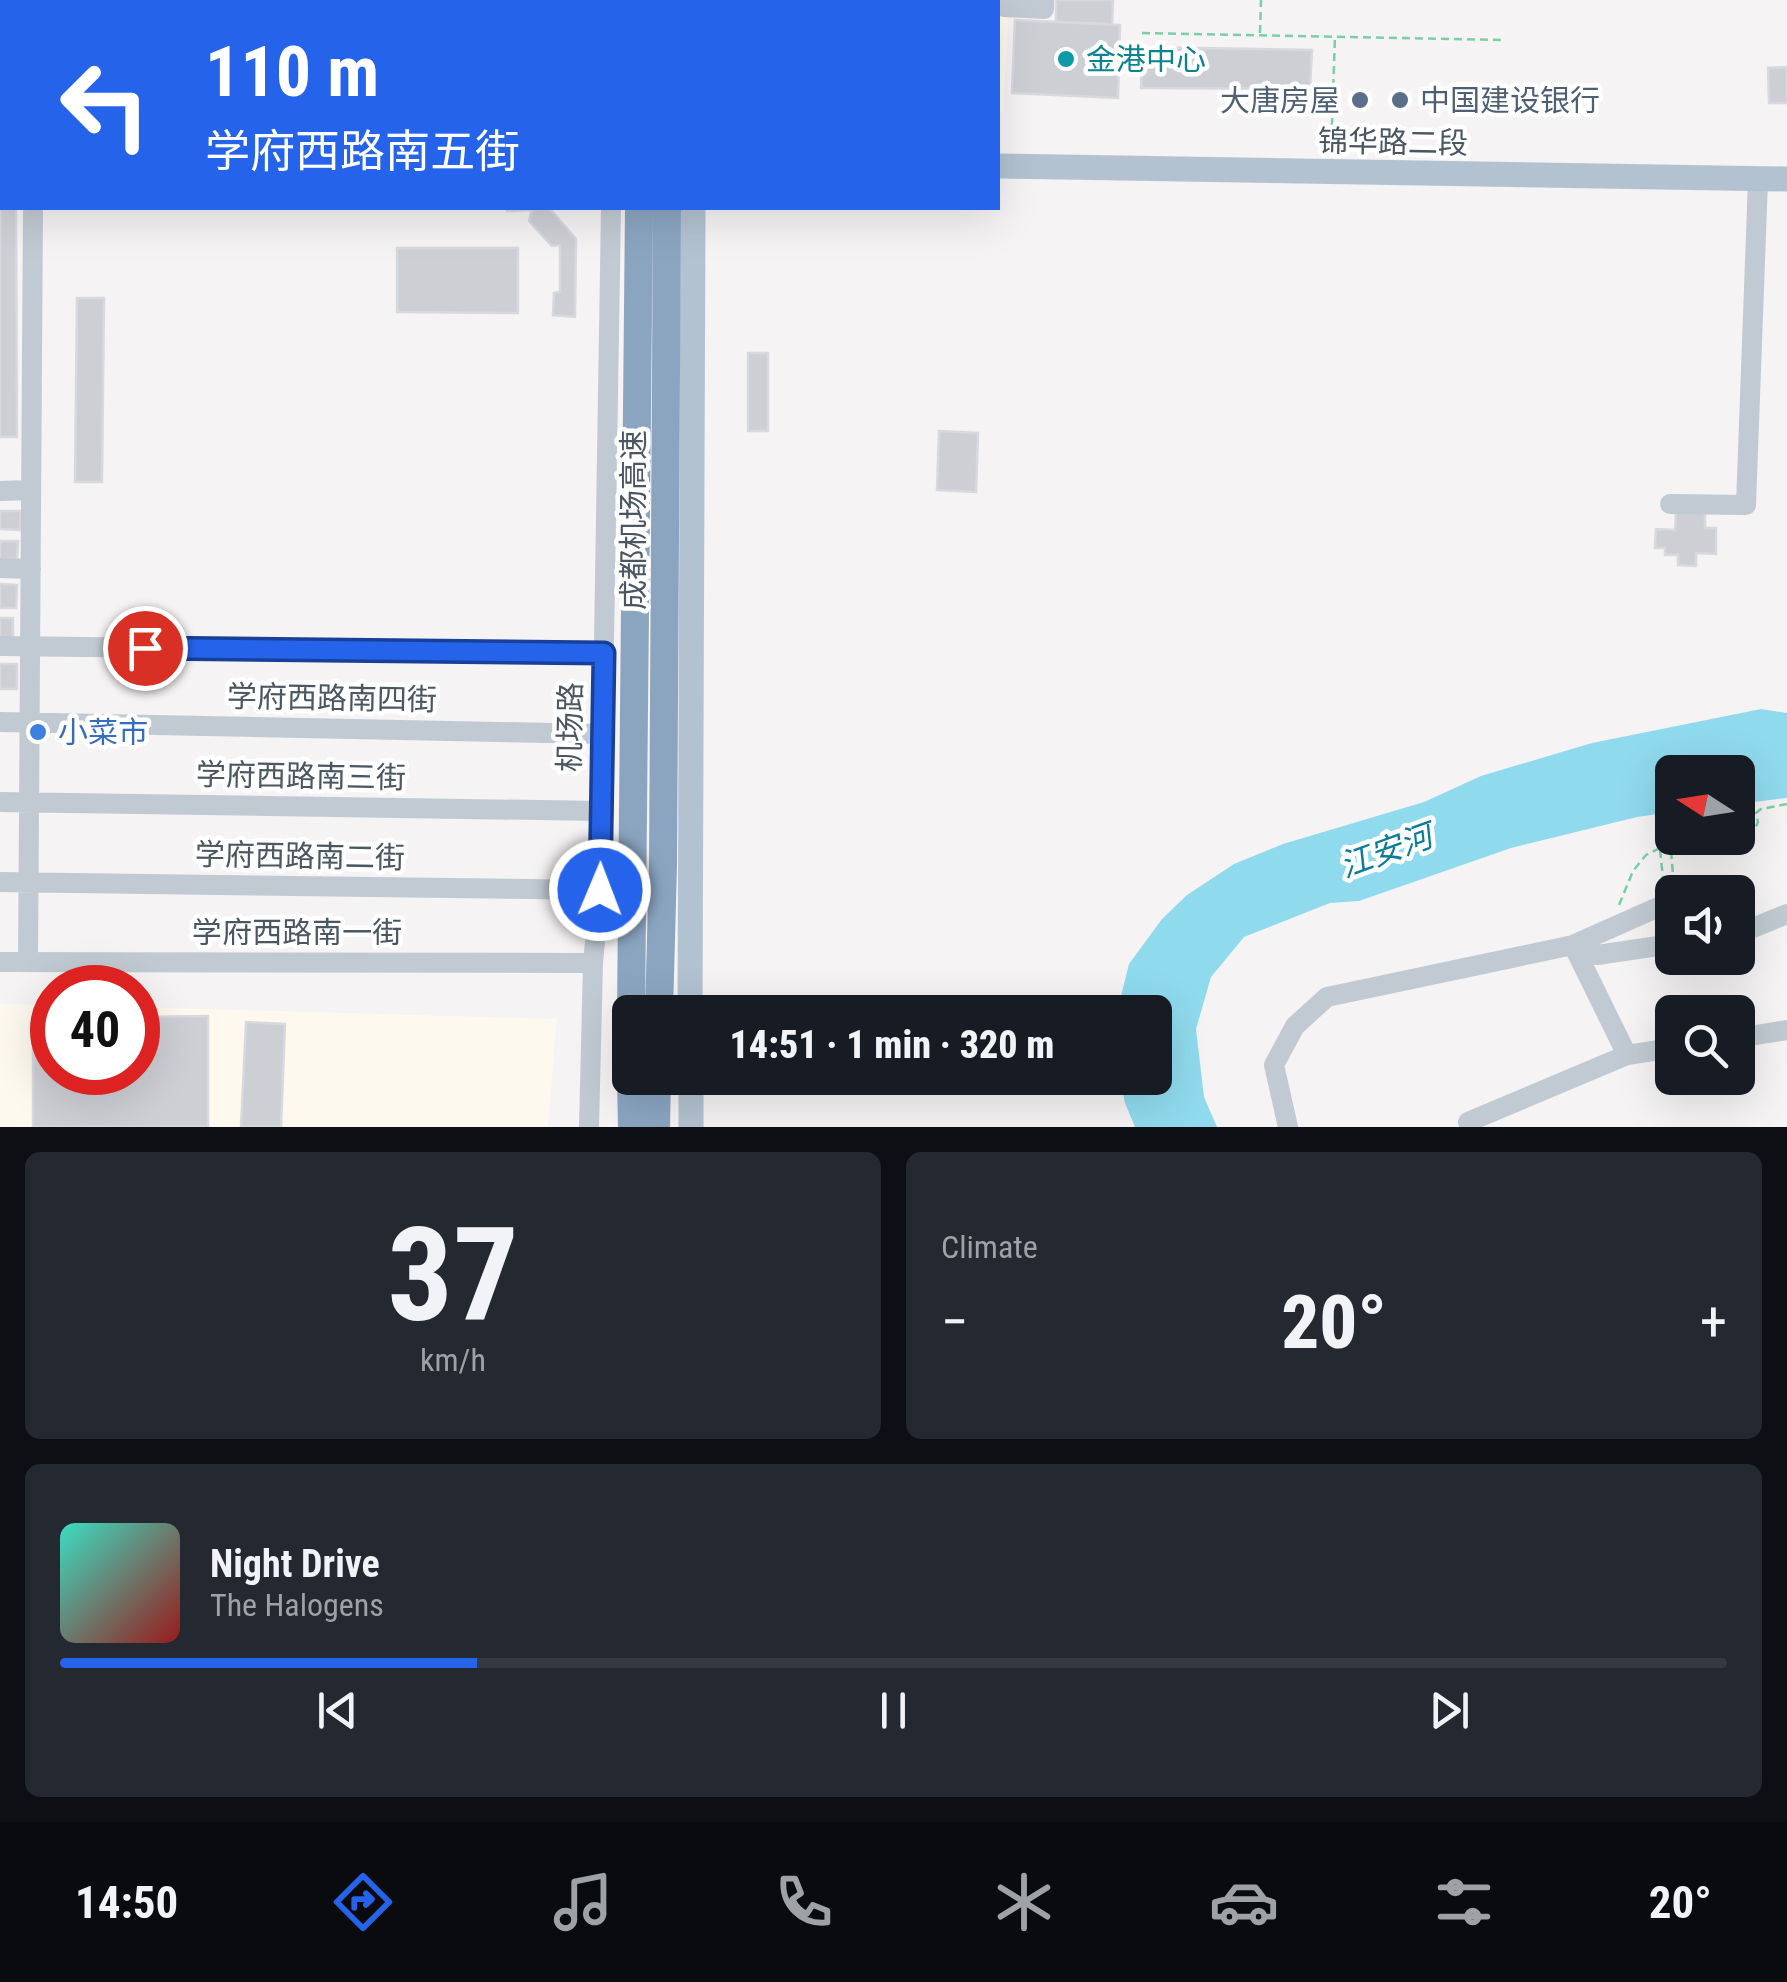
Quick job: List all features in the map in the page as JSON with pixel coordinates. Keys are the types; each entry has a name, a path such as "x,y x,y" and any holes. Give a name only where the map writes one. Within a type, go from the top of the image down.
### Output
{"highway":[{"name":"成都机场高速","path":"630,995 639,210"},
{"name":"成都机场高速","path":"659,995 663,864 667,210"},
{"path":"631,1095 632,1127"},
{"path":"656,1127 657,1095"}],"main road":[{"name":"锦华路二段","path":"1000,166 1787,179"},
{"path":"690,995 693,210"},
{"path":"691,1095 691,1127"}],"street":[{"path":"1004,7 1044,9 1044,0"},
{"path":"1670,504 1746,505 1758,180"},
{"path":"28,962 34,210"},
{"name":"机场路","path":"589,1127 593,962 600,890 611,210"},
{"path":"0,491 31,490"},
{"path":"0,568 31,568"},
{"path":"0,646 604,653"},
{"name":"学府西路南四街","path":"0,722 602,734"},
{"name":"学府西路南三街","path":"0,802 601,811"},
{"name":"学府西路南二街","path":"0,882 600,890"},
{"path":"1288,1127 1274,1065 1295,1026 1326,997 1573,945 1655,907"},
{"path":"1755,924 1787,914"},
{"path":"1573,945 1597,955 1655,946"},
{"path":"1573,945 1628,1055"},
{"name":"学府西路南一街","path":"0,962 593,962"},
{"path":"1755,1035 1787,1030"},
{"path":"1471,1127 1468,1122 1628,1055 1655,1051"}],"path":[{"path":"1260,35 1261,0"},
{"path":"1142,33 1502,40"},
{"path":"1331,173 1336,36"},
{"path":"1755,828 1760,809 1787,804"},
{"path":"1612,928 1610,915 1618,908 1633,871 1655,850"}],"shaded area":[{"path":"1000,0 1022,0 1009,8 1003,112"},
{"path":"0,1004 30,1005 30,1095 160,1095 160,1008 557,1019 548,1127 0,1127"}],"water":[{"name":"江安河","path":"1761,709 1787,713 1787,798 1755,802 1755,755 1655,755 1655,814 1511,848 1359,901 1330,903 1244,937 1211,977 1196,1029 1204,1097 1217,1127 1135,1127 1123,1095 1172,1095 1172,995 1121,995 1129,964 1162,919 1187,895 1234,864 1283,844 1424,802 1481,776 1592,743"}],"building":[{"path":"1056,0 1113,0 1112,24 1056,22"},
{"name":"金港中心","path":"1015,20 1120,25 1118,98 1012,93"},
{"path":"1142,47 1312,50 1310,89 1141,88"},
{"path":"1787,67 1787,103 1769,103 1768,68"},
{"path":"0,210 16,210 17,437 0,437"},
{"path":"532,210 551,210 576,239 575,317 553,315 554,293 560,292 560,245 552,246 529,221"},
{"path":"397,248 518,248 518,313 397,312"},
{"path":"77,298 104,298 102,482 75,482"},
{"path":"748,353 768,353 768,431 748,431"},
{"path":"939,431 978,433 976,492 937,490"},
{"path":"0,511 21,511 20,530 0,529"},
{"path":"1676,512 1705,512 1705,528 1716,528 1716,554 1696,553 1696,566 1678,565 1678,555 1665,555 1665,548 1655,548 1656,529 1675,530"},
{"path":"0,541 18,541 17,559 0,559"},
{"path":"0,584 17,585 16,608 0,608"},
{"path":"0,618 13,618 13,638 0,638"},
{"path":"0,664 17,664 17,689 0,689"},
{"path":"208,1016 208,1127 33,1127 33,1095 160,1095 160,1017"},
{"path":"246,1022 285,1024 281,1127 241,1127"}],"place":[{"name":"金港中心","path":"1066,59"},
{"name":"大唐房屋","path":"1360,100"},
{"name":"中国建设银行","path":"1400,100"},
{"name":"小菜市","path":"38,732"}],"route":[{"path":"145,648 604,653 600,890"}]}
